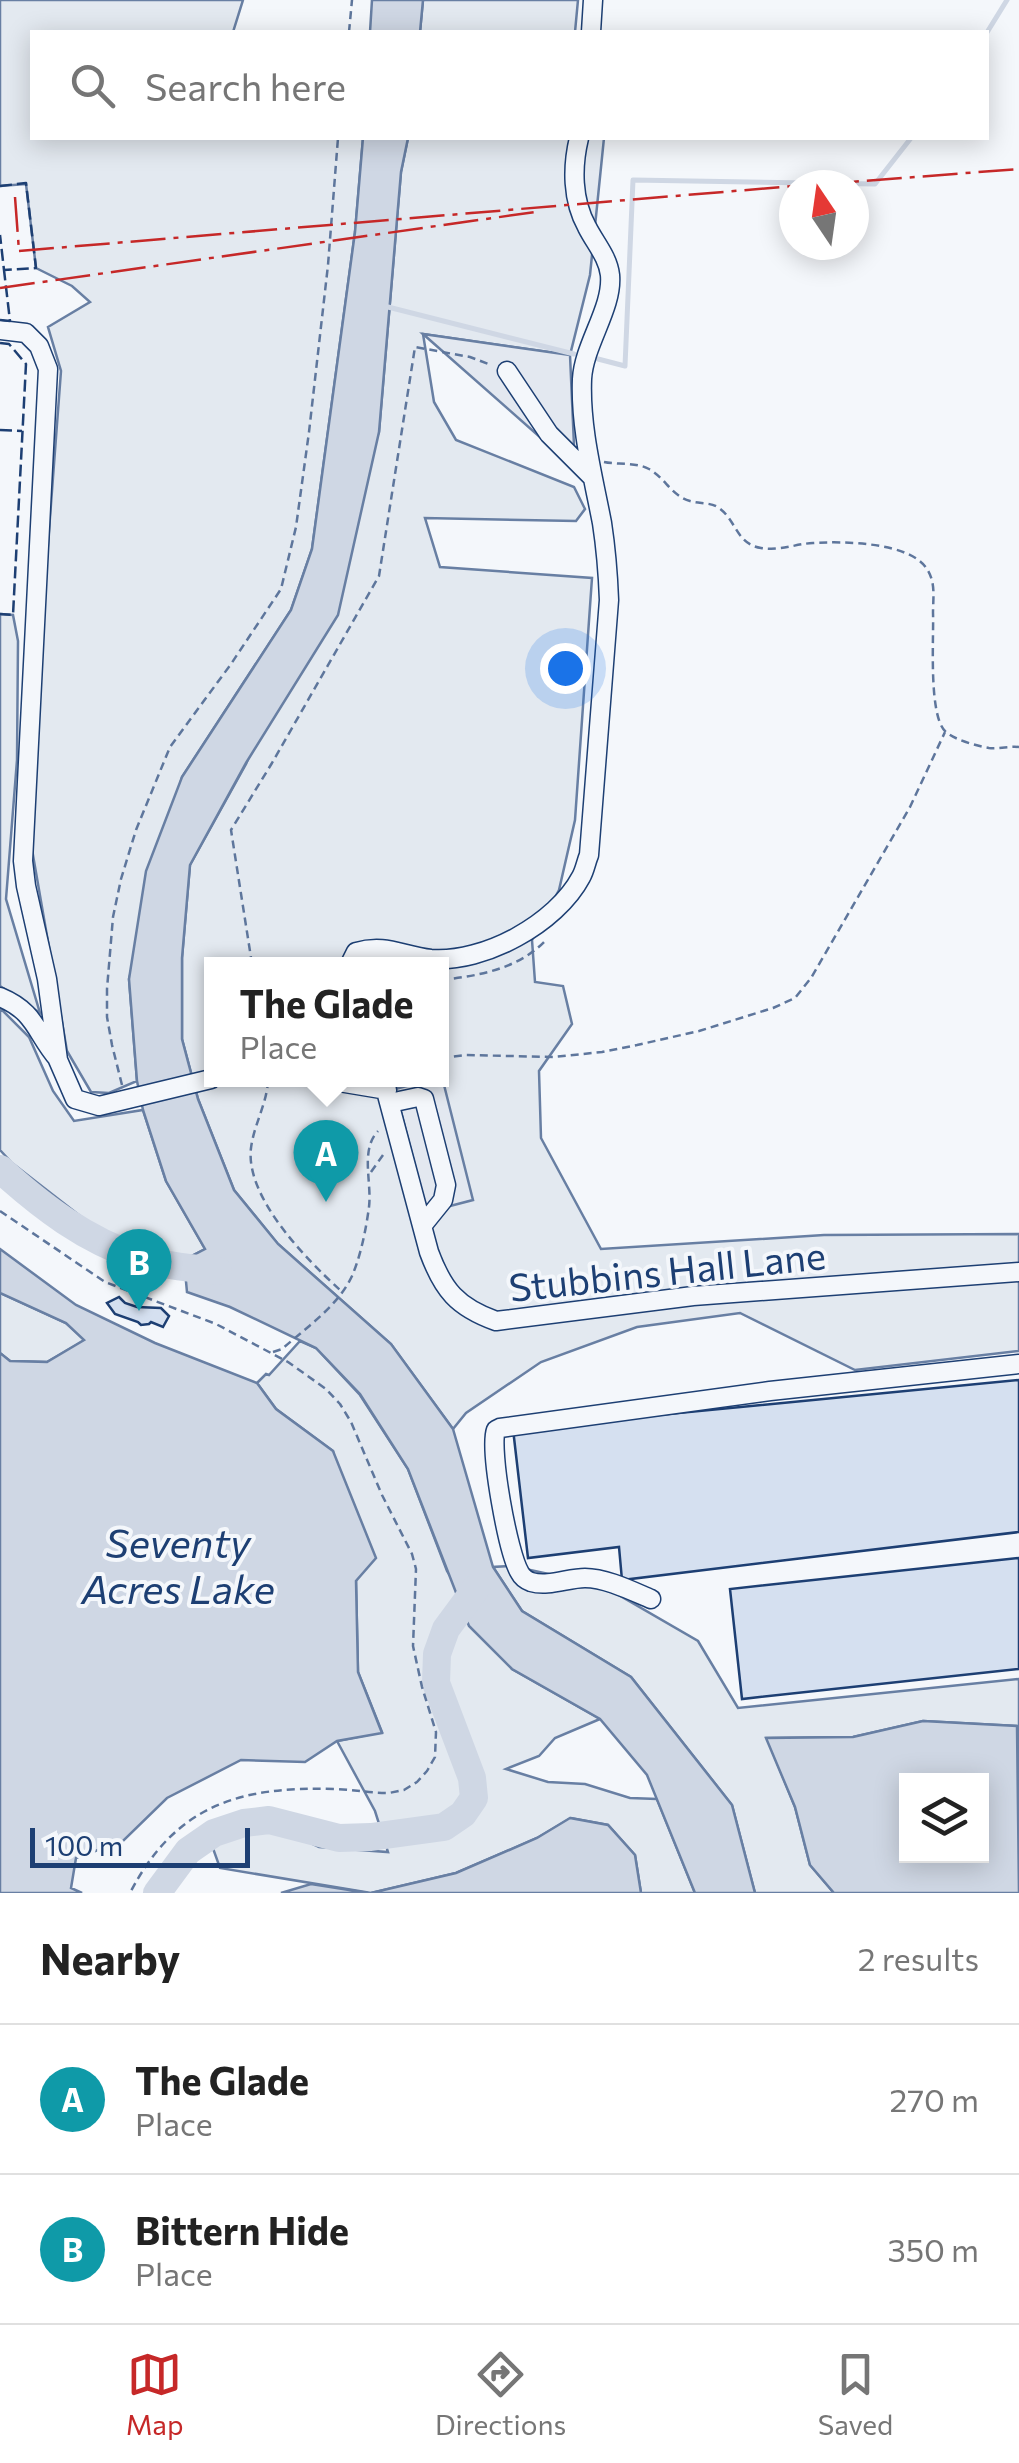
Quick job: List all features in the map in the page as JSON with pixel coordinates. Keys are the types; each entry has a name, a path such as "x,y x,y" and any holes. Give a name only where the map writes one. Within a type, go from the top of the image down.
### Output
{"lane":[{"path":"591,30 593,0"},
{"path":"449,959 496,948 534,926 568,895 581,877 589,855 609,600 582,376 610,277 606,258 585,224 577,202 574,162 578,140"},
{"path":"0,330 26,333 38,346 48,369 23,861 47,978 58,1060 75,1100 99,1106 204,1081"},
{"path":"507,371 549,434 590,467"},
{"path":"354,957 356,952 371,947 422,957"},
{"path":"0,996 26,1010 58,1060"},
{"path":"386,1091 424,1099 446,1186 443,1200 422,1226"},
{"name":"Stubbins Hall Lane","path":"386,1091 438,1275 472,1312 496,1321 694,1296 1019,1272"},
{"path":"651,1599 594,1579 541,1583 522,1576 498,1487 493,1441 496,1430 770,1391 1019,1364"}],"path":[{"path":"349,30 352,0"},
{"path":"133,1100 112,1045 107,1003 108,952 121,880 136,830 170,747 281,589 296,527 309,432 338,140"},
{"path":"251,957 232,830 378,576 415,346 470,357 507,371"},
{"path":"590,467 640,465 653,471 676,494 690,501 717,505 743,541 754,547 785,550 812,542 868,545 897,548 914,556 934,582 932,669 938,718 945,732 989,748 1019,746"},
{"path":"449,1057 602,1052 700,1031 794,998 810,978 910,806 945,732"},
{"path":"267,1087 251,1148 251,1166 258,1188 286,1231 342,1294"},
{"path":"272,1353 282,1350 342,1294 350,1279 369,1206 368,1148 380,1129 394,1123"},
{"path":"370,1174 380,1156 402,1147"},
{"path":"0,1212 105,1282 216,1324 308,1376 340,1404 351,1422 412,1554 416,1582 413,1646 436,1732 435,1757 416,1782 404,1790 370,1793 340,1789 238,1796 203,1811 170,1836 130,1893"},
{"path":"137,1307 140,1295"}],"shaded area":[{"path":"0,0 243,0 234,30 30,30 30,140 363,140 355,232 312,549 291,610 182,777 129,979 137,1081 109,1093 91,1092 67,1051 30,838 61,371 48,327 90,302 72,286 36,268 26,184 0,186"},
{"path":"423,0 578,0 575,30 420,30"},
{"path":"408,140 604,140 590,275 570,355 423,334 434,402 456,440 574,487 585,509 576,521 425,518 440,567 592,578 575,820 559,890 532,940 535,982 563,986 572,1024 539,1071 541,1138 601,1249 824,1235 1019,1234 1019,1351 855,1370 740,1313 637,1327 541,1362 466,1413 453,1429 391,1344 278,1244 234,1190 198,1099 182,1039 182,958 190,865 246,764 379,432 401,172"},
{"path":"423,334 570,355 575,468"},
{"path":"0,614 13,615 18,641 17,760 6,899 40,1013 0,986"},
{"path":"0,1008 29,1037 53,1091 74,1121 143,1110 166,1181 205,1249 184,1260 102,1233 0,1150"},
{"path":"445,1087 473,1200 427,1212 395,1089"},
{"path":"0,1293 66,1323 85,1340 47,1362 10,1361 0,1353"},
{"path":"300,1341 316,1348 360,1395 408,1469 447,1571 512,1669 600,1719 555,1738 539,1756 506,1769 548,1782 585,1784 630,1798 657,1799 695,1893 641,1893 635,1855 608,1825 571,1818 537,1838 456,1873 371,1893 220,1868 205,1826 250,1814 319,1847 388,1852 375,1811 337,1741 382,1732 358,1672 356,1581 333,1451 276,1409 257,1383"},
{"path":"512,1566 603,1586 698,1641 738,1708 1019,1679 1019,1822 1016,1726 923,1721 853,1737 767,1738 795,1807 810,1865 834,1893 755,1893 732,1805 631,1677 522,1611 493,1567"}],"water":[{"path":"372,0 423,0 420,30 370,30"},
{"path":"363,140 408,140 401,172 379,432 338,615 246,763 190,865 182,958 182,1039 198,1099 234,1190 278,1244 391,1344 453,1429 493,1567 522,1611 631,1677 732,1805 755,1893 695,1893 647,1775 600,1719 512,1669 469,1626 408,1469 360,1394 316,1348 230,1307 187,1292 184,1260 205,1249 166,1181 143,1110 129,979 146,871 182,777 291,610 312,549 355,232"},
{"name":"Seventy Acres Lake","path":"0,1249 76,1305 155,1343 257,1383 276,1409 333,1451 376,1558 356,1581 358,1672 382,1733 337,1741 305,1762 241,1760 167,1798 123,1841 76,1858 71,1888 82,1893 0,1893 0,1353 10,1361 47,1362 84,1340 66,1323 0,1293"},
{"path":"923,1721 1017,1726 1019,1893 834,1893 810,1865 795,1807 766,1738 853,1737"},
{"path":"570,1818 608,1825 635,1855 641,1893 371,1893 456,1873 537,1838"},
{"path":"311,1884 368,1893 281,1893"}],"building":[{"path":"119,1297 137,1307 161,1308 169,1316 163,1327 151,1322 141,1325 115,1314 107,1303"},
{"path":"1019,1380 1019,1532 622,1580 619,1547 528,1558 513,1429"},
{"path":"1019,1558 1019,1669 742,1699 730,1589"}],"waterway":[{"path":"988,30 1007,0"},
{"path":"598,359 625,366 633,180 875,184 909,140"},
{"path":"388,307 574,354"},
{"path":"0,1169 48,1209 120,1251 149,1261 218,1271"},
{"path":"157,1893 188,1851 214,1833 244,1823 269,1820 339,1838 371,1837 444,1827 463,1814 474,1798 472,1778 436,1683 437,1654 446,1629 477,1587"}],"fence":[{"path":"0,186 26,183 36,268 4,270 0,235"},
{"path":"0,320 10,321 4,270"},
{"path":"0,343 9,344 26,364 13,615 0,614"},
{"path":"0,430 22,431"}],"power":[{"path":"869,181 1019,169"},
{"path":"19,251 779,187"},
{"path":"15,197 19,251"},
{"path":"0,288 535,212"}],"place":[{"name":"The Glade","path":"326,1202"},
{"name":"Bittern Hide","path":"139,1311"}]}
